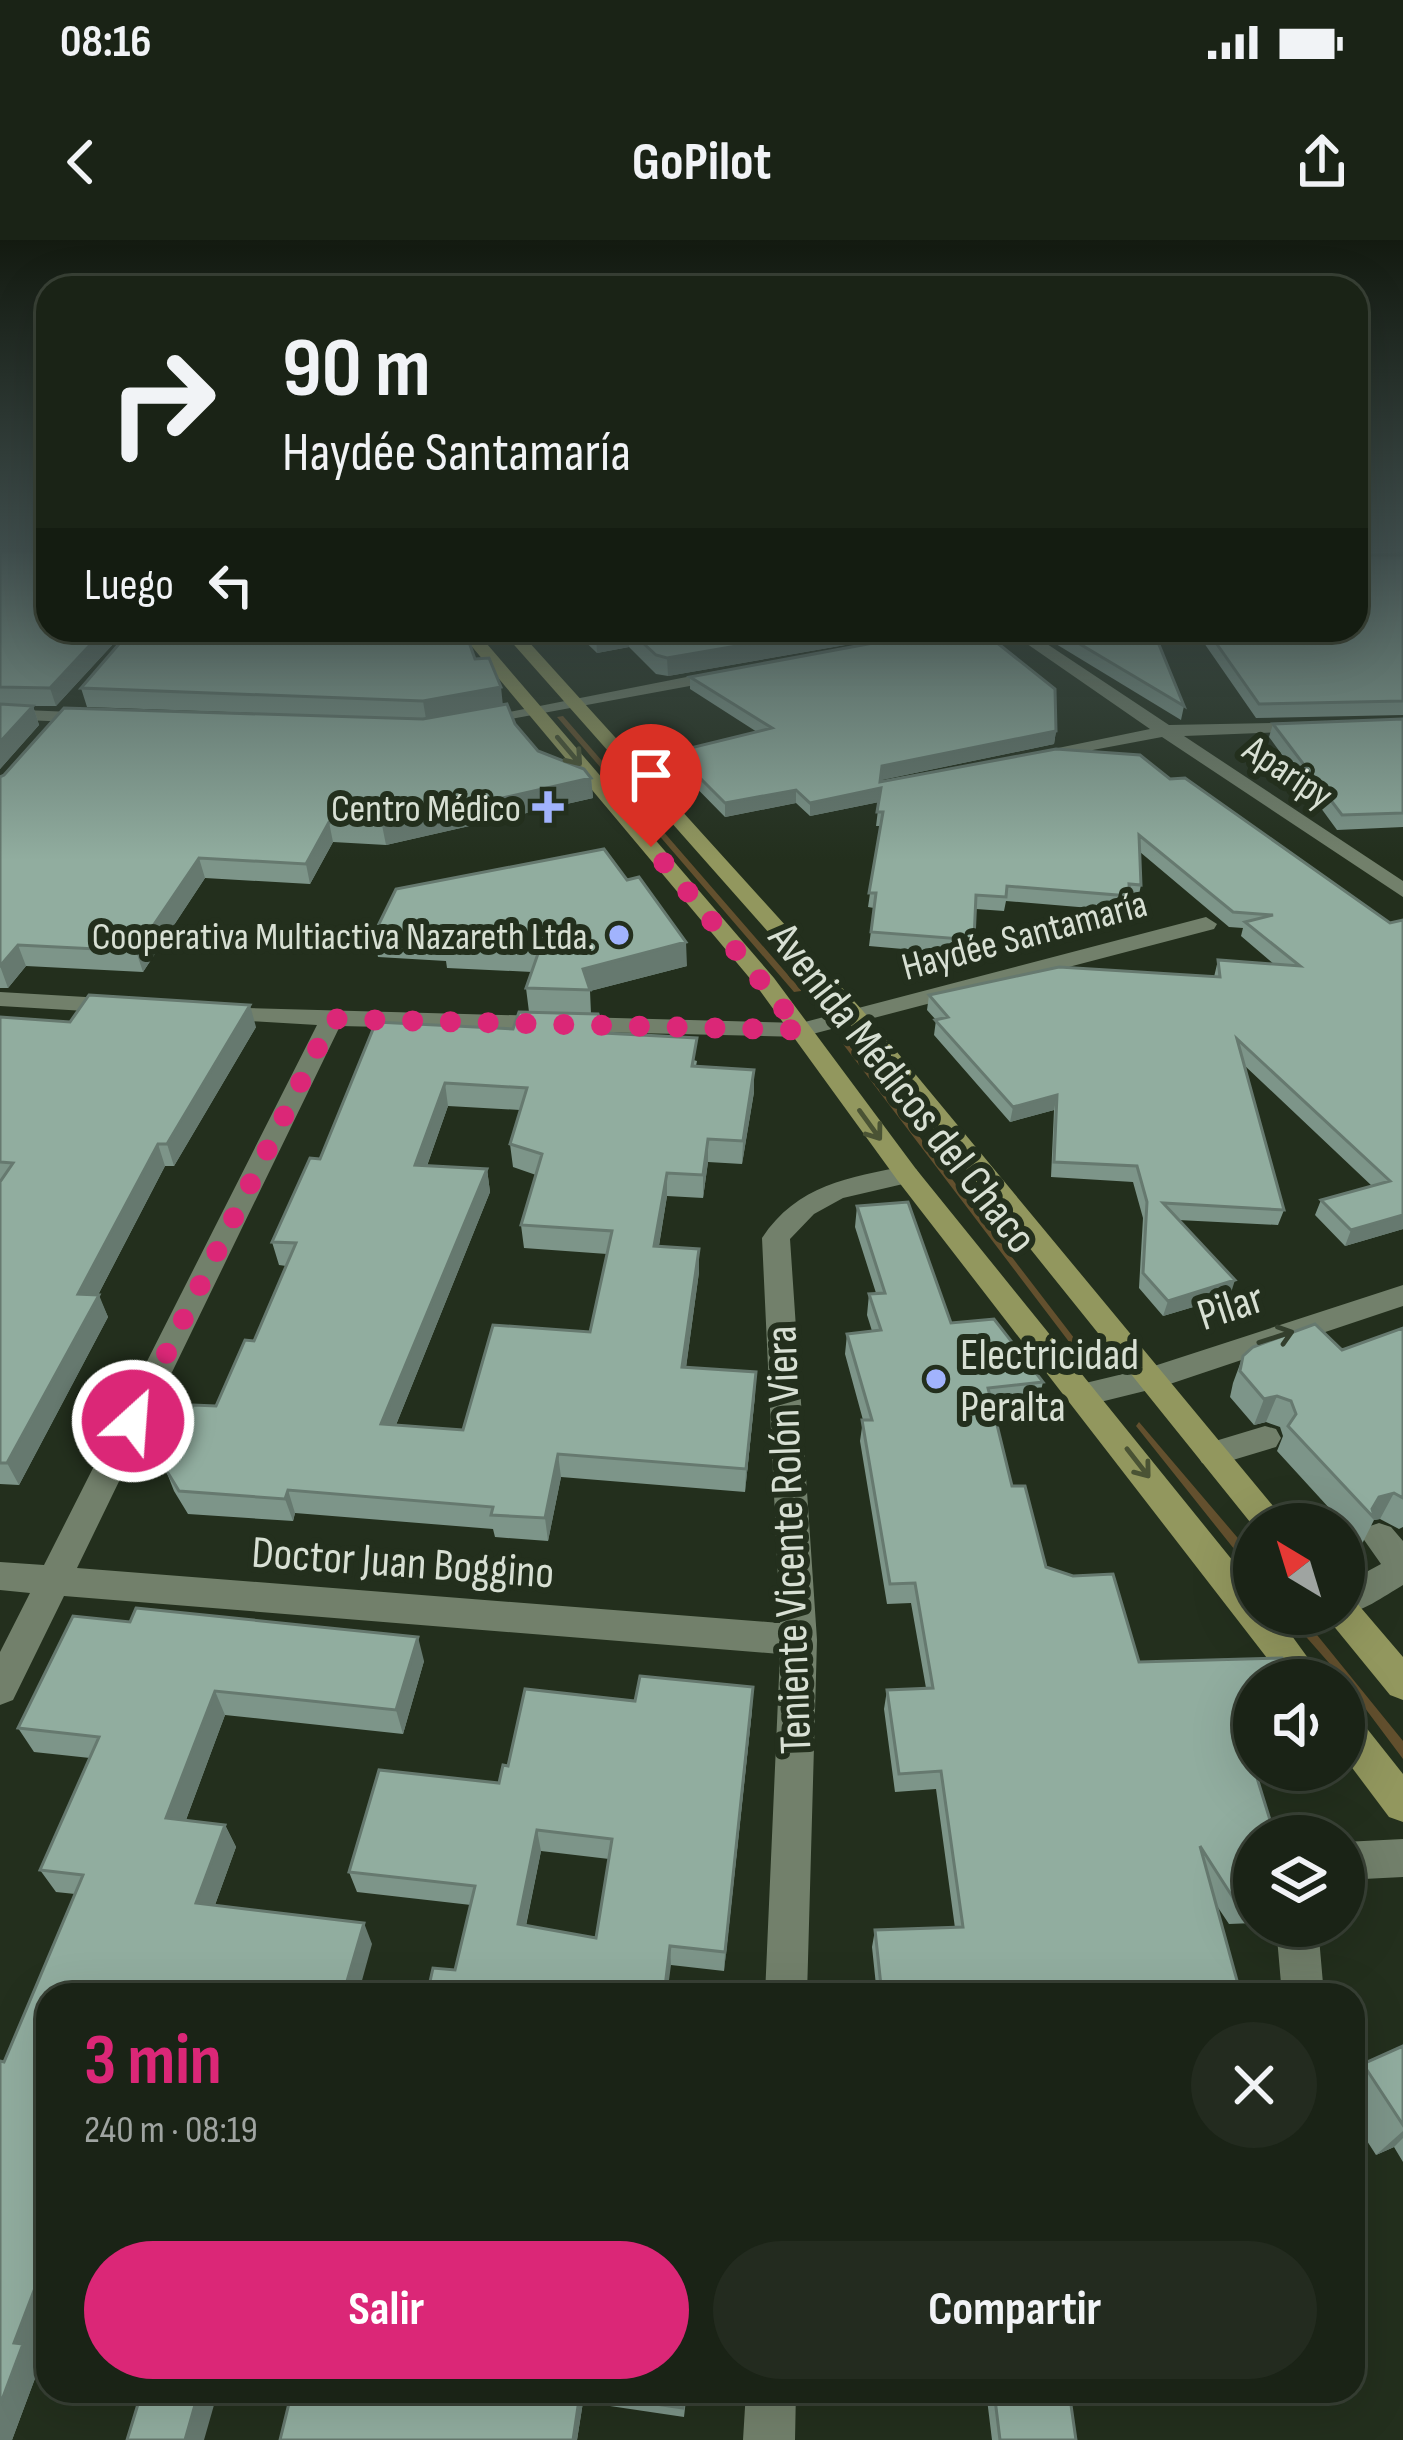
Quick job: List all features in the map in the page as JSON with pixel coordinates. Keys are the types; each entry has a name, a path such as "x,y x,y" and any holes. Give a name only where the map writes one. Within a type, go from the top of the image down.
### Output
{"main road":[{"name":"Avenida Médicos del Chaco","path":"487,655 766,983 907,1175 1233,1586"},
{"name":"Avenida Médicos del Chaco","path":"532,655 855,1016 1253,1503"},
{"name":"Avenida Médicos del Chaco","path":"1271,1635 1290,1659"},
{"path":"1362,1635 1403,1684"},
{"path":"1365,1756 1403,1804"}],"street":[{"name":"Aparipy","path":"1052,655 1403,891"},
{"path":"448,725 741,672"},
{"path":"59,724 80,700"},
{"path":"0,714 59,724 111,719"},
{"path":"1004,764 1165,731 1332,726"},
{"name":"Haydée Santamaría","path":"190,1011 801,1030 1206,924"},
{"path":"0,999 142,1008"},
{"path":"0,1688 332,1019"},
{"name":"Teniente Vicente Rolón Viera","path":"786,1983 799,1640 776,1238 796,1210 826,1191 907,1175"},
{"name":"Pilar","path":"1084,1394 1239,1362 1403,1295"},
{"path":"1213,1454 1265,1438"},
{"path":"1365,1589 1398,1570 1400,1562 1379,1537"},
{"name":"Doctor Juan Boggino","path":"0,1576 799,1640"},
{"path":"1365,1860 1403,1858"},
{"path":"1299,1947 1303,1983"},
{"path":"769,2440 771,2403"}],"shaded area":[{"path":"563,716 801,991 794,992 557,717"},
{"path":"843,1044 849,1045 1084,1351 1076,1351"},
{"path":"1139,1422 1233,1532 1233,1548 1136,1426"},
{"path":"1304,1635 1317,1635 1336,1659 1326,1659"},
{"path":"1365,1694 1403,1741 1403,1759 1365,1708"}],"building":[{"path":"0,655 81,655 50,688 0,687"},
{"path":"110,655 473,655 475,659 489,658 501,687 423,701 81,688"},
{"path":"810,655 1012,655 1055,689 1056,731 882,766 880,782 1056,749 1140,755 1170,779 1185,778 1390,923 1403,920 1403,1215 1351,1230 1321,1200 1390,1181 1237,1039 1284,1210 1163,1203 1235,1280 1168,1301 1143,1273 1147,1202 1137,1166 1054,1162 1057,1095 1013,1107 935,1020 948,1017 929,995 1059,967 1220,977 1218,960 1300,966 1245,922 1273,915 1233,912 1139,835 1141,885 1129,884 1130,896 1007,886 1006,897 976,895 974,940 871,932 876,893 869,893 883,812 877,812 881,788 810,803 796,790 725,803 674,752 772,728 690,677"},
{"path":"1098,655 1163,655 1184,706"},
{"path":"1224,655 1403,655 1403,701 1259,704"},
{"path":"0,704 33,706 0,742"},
{"path":"507,704 515,724 538,751 584,769 591,778 382,825 329,822 306,864 199,858 136,951 18,945 0,966 0,777 64,708 423,719"},
{"path":"1403,719 1403,813 1342,815 1273,724"},
{"path":"604,849 627,880 639,877 686,942 583,969 590,990 526,988 540,948 444,945 446,938 374,934 396,889"},
{"path":"89,995 250,1005 167,1144 158,1144 78,1294 99,1295 7,1463 0,1463 0,1182 13,1163 0,1162 0,1017 70,1022"},
{"path":"519,1012 598,1014 604,1033 697,1038 692,1066 754,1070 743,1141 708,1139 703,1175 667,1173 654,1246 699,1249 682,1367 756,1372 746,1469 558,1454 545,1518 491,1515 493,1507 288,1490 285,1499 179,1491 165,1468 193,1405 216,1406 245,1340 254,1341 296,1243 272,1242 310,1158 320,1159 376,1022 513,1029","holes":["445,1083 527,1088 510,1144 542,1154 521,1225 612,1231 590,1332 493,1325 463,1430 381,1424 487,1169 415,1165"]},
{"path":"908,1202 951,1323 994,1319 1043,1382 988,1388 1012,1486 1025,1486 1046,1567 1073,1576 1113,1574 1139,1662 1233,1659 1233,1791 1261,1791 1268,1815 1233,1815 1233,1898 1200,1846 1238,1983 881,1983 875,1930 963,1927 941,1771 899,1774 887,1690 933,1688 915,1583 890,1584 862,1420 872,1420 847,1334 881,1330 869,1294 885,1293 857,1206"},
{"path":"1315,1324 1342,1350 1403,1328 1403,1498 1394,1493 1379,1497 1372,1509 1375,1519 1365,1503 1288,1426 1296,1414 1291,1401 1277,1396 1264,1399 1240,1371 1243,1356 1253,1347"},
{"path":"136,1608 418,1637 396,1710 215,1691 166,1818 225,1825 196,1903 364,1923 346,1983 37,1983 83,1875 40,1870 99,1737 18,1728 73,1616 130,1622"},
{"path":"640,1676 753,1687 725,1952 670,1946 665,1983 430,1983 433,1968 455,1970 475,1886 349,1872 379,1770 499,1783 503,1765 508,1766 525,1689 635,1701","holes":["537,1830 612,1839 596,1938 518,1924"]},
{"path":"36,1986 36,2285 14,2343 23,2344 0,2405 0,2061 4,2062"},
{"path":"1403,2046 1403,2125 1365,2067"},
{"path":"138,2403 196,2403 185,2440 127,2440"},
{"path":"289,2403 579,2403 573,2440 280,2440"},
{"path":"995,2403 1071,2403 1076,2440 1000,2440"}],"place":[{"name":"Centro Médico","path":"548,807"},
{"name":"Cooperativa Multiactiva Nazareth Ltda.","path":"619,935"},
{"name":"Electricidad Peralta","path":"936,1379"}],"route":[{"path":"133,1421 332,1019 801,1030 651,847"}]}
